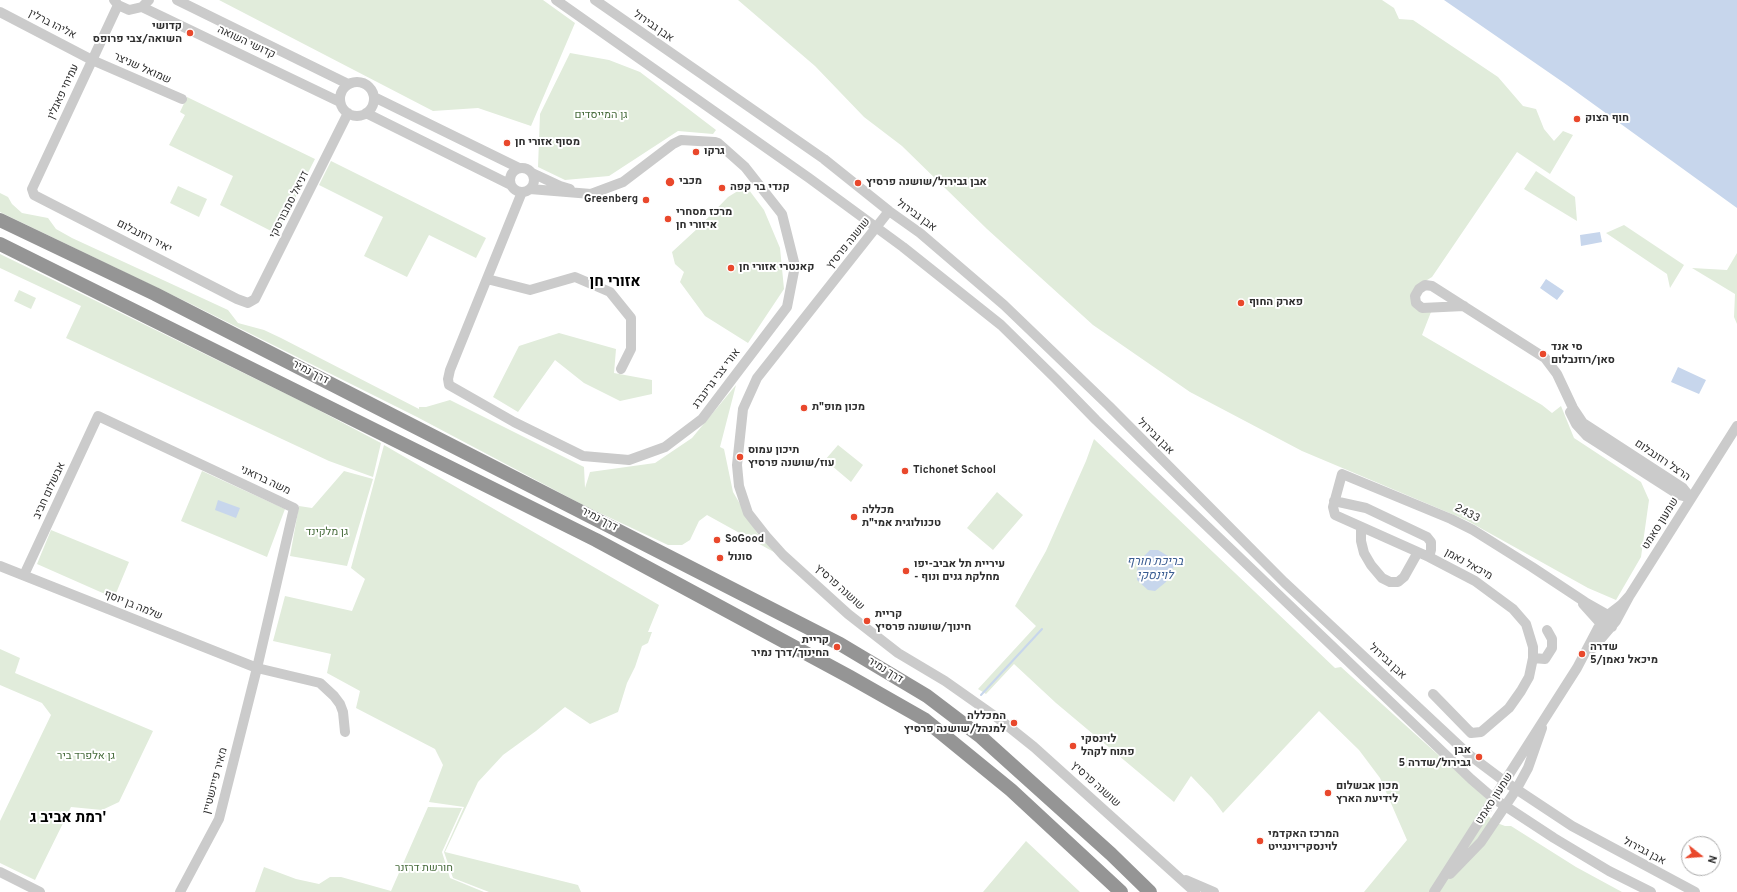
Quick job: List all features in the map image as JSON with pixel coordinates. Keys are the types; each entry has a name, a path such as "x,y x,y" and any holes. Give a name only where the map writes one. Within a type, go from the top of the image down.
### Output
{"highway":[{"name":"דרך נמיר","path":"0,220 155,294 840,644 927,696 981,737 1111,854 1150,892"},
{"name":"דרך נמיר","path":"0,244 596,540 850,677 917,715 1011,790 1121,892"}],"street":[{"name":"קדושי השואה","path":"177,0 348,84"},
{"path":"556,0 877,228 1001,325 1096,420 1350,665 1471,779 1505,807 1576,852 1651,892"},
{"name":"אבן גבירול","path":"595,0 824,159 889,212 920,233 1004,305 1109,406 1284,582 1468,754 1504,782 1572,826 1695,892"},
{"path":"116,3 130,10 145,4"},
{"name":"עמיחי פאגלין","path":"32,190 92,60 116,3"},
{"name":"קדושי השואה","path":"145,4 340,102"},
{"name":"אליהו ברלין","path":"0,12 92,60"},
{"name":"שמואל שניצר","path":"92,60 182,99"},
{"path":"353,82 365,83 370,87 374,97 372,106 366,113 357,116 348,113 340,102 341,92 348,84 353,82"},
{"path":"374,97 518,168 525,168 532,173 560,186 591,194"},
{"name":"דניאל סמבורסקי","path":"248,303 256,299 348,113"},
{"path":"366,113 511,185 516,190 526,190 534,183 532,173"},
{"name":"אורי צבי גרינברג","path":"681,140 718,143 748,171 782,214 795,266 787,307 702,419 665,447 629,460 584,456 514,422 449,384 448,379 450,370 487,279 526,190 591,194 623,182 673,144 681,140"},
{"path":"511,185 511,175 518,168"},
{"name":"יאיר רוזנבלום","path":"32,190 34,195 248,303"},
{"name":"שושנה פרסיץ","path":"889,212 757,378 743,409 737,465 739,486 748,513 766,536 783,554 848,614 898,653 945,681 999,719 1028,742 1195,892"},
{"path":"487,279 530,290 575,277 610,292 631,318 631,349 621,369"},
{"name":"הרצל רוזנבלום","path":"1464,306 1545,358 1557,374 1578,416 1584,423 1683,488 1691,498"},
{"name":"אבשלום חביב","path":"24,575 98,416"},
{"name":"משה ברזאני","path":"98,416 294,508 256,668"},
{"name":"שמעון סאמט","path":"1434,892 1577,668 1600,639 1612,627 1630,594 1737,426"},
{"name":"2433","path":"1334,501 1342,474 1451,519 1532,566 1572,594 1608,616"},
{"path":"1334,501 1333,507 1335,515 1361,528 1429,557"},
{"name":"מיכאל נאמן","path":"1334,501 1366,508 1427,537 1431,542 1429,557 1475,581 1513,609 1526,624 1533,647 1530,677 1522,691 1509,708 1481,732 1471,734 1432,694"},
{"path":"1361,528 1361,541 1364,553 1371,565 1382,578 1390,582 1398,582 1404,577 1418,552"},
{"name":"שלמה בן יוסף","path":"0,566 256,668 320,683 340,704 344,712 345,732"},
{"name":"2433","path":"1572,594 1601,624"},
{"name":"שמעון סאמט","path":"1577,668 1601,624 1630,594"},
{"path":"1608,616 1612,627"},
{"path":"1601,624 1612,627"},
{"path":"1533,658 1545,659 1552,648 1552,639 1547,630"},
{"name":"מאיר פיינשטיין","path":"180,892 219,819 256,668"},
{"name":"שמעון סאמט","path":"1434,892 1481,842 1516,790 1528,768 1553,704"},
{"path":"0,872 40,892"},
{"path":"1178,877 1214,892"}],"green space":[{"path":"219,0 543,0 575,23 531,126 478,108 433,111"},
{"name":"פארק החוף","path":"738,0 1382,0 1394,8 1399,19 1413,20 1498,77 1523,106 1536,109 1544,129 1554,141 1563,131 1573,135 1550,174 1517,152 1432,277 1419,285 1411,300 1431,312 1422,335 1542,405 1552,413 1561,406 1574,438 1641,482 1649,500 1641,557 1616,600 1588,588 1466,520 1302,451 1190,392 1093,325 987,229 902,146 864,117 815,66"},
{"name":"גן המייסדים","path":"570,53 609,60 640,72 716,130 713,134 678,131 609,176 565,180 538,167 540,114"},
{"path":"187,97 315,159 277,234 220,205 233,176 169,145 185,115 180,112"},
{"path":"331,161 486,238 476,258 429,235 407,277 364,256 383,217 319,185"},
{"path":"1536,171 1575,197 1577,221 1524,189"},
{"path":"178,186 207,199 199,217 170,203"},
{"name":"קאנטרי אזורי חן","path":"746,186 764,210 780,248 784,289 748,343 705,316 680,282 684,272 675,264 672,252 728,197"},
{"path":"0,193 8,197 12,204 22,213 48,218 56,229 72,238 228,310 238,323 264,330 281,338 419,409 419,407 426,407 450,400 584,467 585,488 590,472 655,463 692,438 736,385 720,447 724,449 733,492 757,533 781,556 707,515 699,521 690,540 682,545 668,545 585,506 417,417 191,304 0,212"},
{"path":"1624,225 1684,265 1670,288 1667,274 1606,233"},
{"path":"1737,253 1737,324 1734,317 1735,294 1692,268 1727,270"},
{"path":"0,254 307,404 381,443 373,477 329,461 66,338 81,306 0,268"},
{"path":"19,290 36,298 31,309 14,301"},
{"path":"559,333 616,349 614,373 652,380 652,394 620,401 584,383 555,360 518,412 493,397 519,346"},
{"path":"1094,439 1335,668 1341,667 1487,799 1481,810 1497,823 1505,826 1511,826 1576,867 1622,892 1364,892 1407,840 1380,778 1359,750 1319,711 1223,813 1212,798 1191,776 1174,802 1056,703 1014,664 986,694 978,689 1036,626 1015,606 1046,551 1086,461"},
{"path":"384,445 659,605 648,632 652,632 648,643 642,646 635,667 627,683 618,712 590,724 565,707 536,731 503,755 478,782 445,852 578,885 581,892 489,892 453,878 444,852 464,807 429,802 443,765 435,749 356,708 360,691 327,673 331,654 273,641 285,596 352,611 365,579 351,568"},
{"path":"838,445 863,465 851,482 825,460"},
{"path":"202,471 285,509 267,557 181,521"},
{"name":"גן מלקינד","path":"344,471 373,479 347,566 290,556 299,506 312,508"},
{"path":"997,492 1023,515 993,550 967,528"},
{"path":"51,530 129,562 114,598 37,564"},
{"name":"גן אלפרד ביר","path":"0,649 20,658 15,673 153,731 119,802 102,810 71,807 35,880 0,863 0,821 51,715 42,703 0,685"},
{"name":"חורשת דרזנר","path":"428,807 462,808 442,852 450,878 484,892 255,892 264,867 296,879 319,884 330,877 341,877 391,891"},
{"path":"1026,841 1080,892 983,892"}],"water":[{"path":"1444,0 1737,0 1737,208 1567,85"},
{"path":"1600,232 1602,242 1581,246 1580,235"},
{"path":"1546,279 1564,291 1557,300 1540,288"},
{"path":"1678,367 1706,380 1699,394 1671,382"},
{"path":"218,500 240,508 236,518 215,510"},
{"name":"בריכת חורף לוינסקי","path":"1150,550 1158,550 1168,556 1174,566 1166,582 1155,591 1148,590 1137,580 1137,569 1144,556"}],"waterway":[{"path":"981,695 1042,629"}],"place":[{"name":"קדושי השואה/צבי פרופס","path":"190,33"},
{"name":"חוף הצוק","path":"1577,119"},
{"name":"מסוף אזורי חן","path":"507,143"},
{"name":"גרקו","path":"696,152"},
{"name":"מכבי","path":"670,182"},
{"name":"אבן גבירול/שושנה פרסיץ","path":"858,183"},
{"name":"קנדי בר קפה","path":"722,188"},
{"name":"Greenberg","path":"646,200"},
{"name":"מרכז מסחרי איזורי חן","path":"668,219"},
{"name":"קאנטרי אזורי חן","path":"731,268"},
{"name":"פארק החוף","path":"1241,303"},
{"name":"סי אנד סאן/רוזנבלום","path":"1543,354"},
{"name":"מכון מופ\"ת","path":"804,408"},
{"name":"תיכון עמוס עוז/שושנה פרסיץ","path":"740,457"},
{"name":"Tichonet School","path":"905,471"},
{"name":"מכללה טכנולוגית אמי\"ת","path":"854,517"},
{"name":"SoGood","path":"717,540"},
{"name":"סונול","path":"720,558"},
{"name":"עיריית תל אביב-יפו - מחלקת גנים ונוף","path":"906,571"},
{"name":"קריית חינוך/שושנה פרסיץ","path":"867,621"},
{"name":"קריית החינוך/דרך נמיר","path":"837,647"},
{"name":"שדרה 5/מיכאל נאמן","path":"1582,654"},
{"name":"המכללה למנהל/שושנה פרסיץ","path":"1014,723"},
{"name":"לוינסקי פתוח לקהל","path":"1073,746"},
{"name":"אבן גבירול/שדרה 5","path":"1479,757"},
{"name":"מכון אבשלום לידיעת הארץ","path":"1328,793"},
{"name":"המרכז האקדמי לוינסקי־וינגייט","path":"1260,841"}],"district":[{"name":"אזורי חן","path":"615,283"},
{"name":"רמת אביב ג'","path":"68,819"}]}
